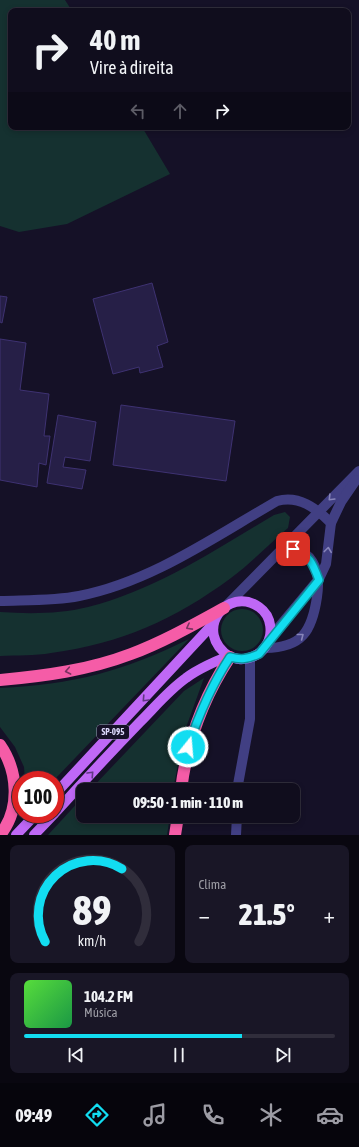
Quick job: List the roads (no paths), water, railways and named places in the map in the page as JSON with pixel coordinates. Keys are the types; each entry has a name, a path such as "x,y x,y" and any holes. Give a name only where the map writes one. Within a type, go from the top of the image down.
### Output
{"highway":[{"path":"0,680 40,677 88,668 130,655 165,640 224,608"},
{"path":"182,783 188,747 199,714 214,681 230,657"},
{"path":"0,745 7,756 14,777 14,803 7,825 0,835"},
{"path":"175,835 177,823"}],"main road":[{"path":"242,601 259,607 266,613 270,621 271,631 267,643 259,654 240,660 230,657 222,652 216,644 213,634 213,624 217,615 224,608 233,603 242,601"},
{"name":"SP-095","path":"64,784 213,624"},
{"name":"SP-095","path":"64,803 172,690 201,668 230,657"},
{"path":"16,835 27,823"},
{"name":"SP-095","path":"34,835 45,823"}],"street":[{"path":"224,608 359,471"},
{"path":"319,580 267,643 282,648 301,638 308,630 314,616 319,580 326,564 331,523 341,502 359,476"},
{"path":"0,601 78,596 117,586 173,561 277,501 296,499 319,511 331,523"},
{"path":"284,546 308,556 314,564 319,580"},
{"path":"238,783 250,719 250,658"},
{"path":"236,823 236,835"}]}
